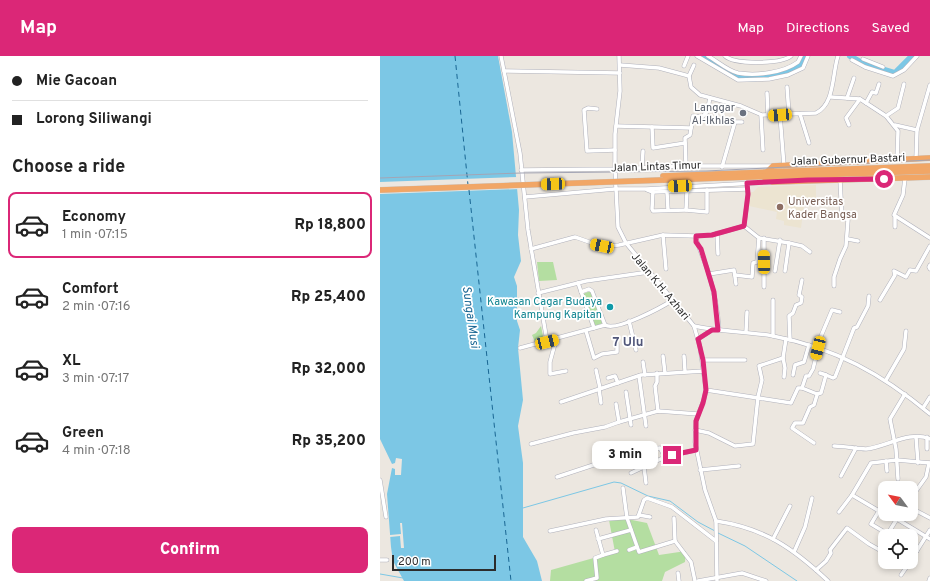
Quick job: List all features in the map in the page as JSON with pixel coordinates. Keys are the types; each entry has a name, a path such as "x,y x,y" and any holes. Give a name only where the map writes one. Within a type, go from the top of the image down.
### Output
{"highway":[{"path":"767,172 773,166 784,166 801,170 855,163 930,158"},
{"path":"851,168 855,163"},
{"name":"Jalan Gubernur Bastari","path":"761,176 801,170 843,174 930,166"},
{"name":"Jalan Gubernur Bastari","path":"767,172 851,168 930,171"},
{"path":"801,170 808,180"},
{"name":"Jalan Lintas Timur","path":"380,190 767,172"},
{"path":"843,174 851,180"},
{"path":"761,176 772,182 930,177"},
{"name":"Jalan Lintas Timur","path":"380,186 761,176"}],"street":[{"path":"501,56 511,100 531,249 547,341"},
{"name":"Jalan K.H. Azhari","path":"619,56 620,73 615,150 616,221 626,243 694,326 703,360 706,390 697,418 695,430 696,450 705,490 716,523"},
{"path":"684,66 688,56"},
{"path":"697,56 739,77 779,78 798,71 806,63 808,56"},
{"path":"708,56 739,77 771,72 794,65 798,62 801,56"},
{"path":"724,56 733,61 742,62 784,60 791,56"},
{"path":"694,65 689,76 692,88 700,95 741,106 761,115 800,114 818,112 831,97 832,80 838,56"},
{"path":"863,59 890,76 896,75 904,70 917,56"},
{"path":"852,60 883,67"},
{"path":"620,65 659,68 689,76"},
{"path":"794,65 798,71"},
{"path":"504,71 620,73"},
{"path":"847,98 854,78"},
{"path":"866,102 872,92 876,93 879,84"},
{"path":"886,116 898,108 904,84"},
{"path":"916,159 917,130 930,85"},
{"path":"787,87 789,114"},
{"path":"767,93 768,115"},
{"path":"831,97 860,99 886,116 898,131 897,160"},
{"path":"686,166 685,138 690,135 693,116 702,116 706,113 710,98"},
{"path":"849,125 846,116 860,99"},
{"path":"597,109 588,108 584,110 587,151 615,150"},
{"path":"800,114 809,143"},
{"path":"761,115 763,150"},
{"path":"780,115 784,166"},
{"path":"722,167 735,122 742,122"},
{"path":"616,126 691,128"},
{"path":"895,126 917,130"},
{"path":"652,127 653,148 685,143"},
{"path":"642,168 643,151"},
{"path":"521,170 615,169 686,166 773,166"},
{"path":"895,227 895,217 893,214 903,195 905,178"},
{"path":"834,286 835,274 848,239 848,220 842,217 840,180"},
{"path":"653,190 772,182"},
{"path":"744,223 747,183"},
{"path":"525,197 615,189 646,189 667,192 747,189"},
{"path":"653,190 652,210 686,210 706,212 707,190"},
{"path":"686,210 687,191"},
{"path":"667,192 668,210"},
{"path":"895,217 930,238"},
{"path":"531,249 575,237 602,246 626,243 663,235 696,236 717,233 744,223"},
{"path":"744,223 759,238 780,240 802,246 810,252"},
{"path":"717,233 718,254"},
{"path":"663,235 666,269"},
{"path":"696,236 696,242 701,249 716,303 718,330"},
{"path":"735,275 752,277 754,263 757,262 759,238"},
{"path":"764,238 764,288"},
{"path":"848,239 858,241"},
{"path":"775,271 780,240"},
{"path":"785,272 789,243"},
{"path":"880,300 895,276 894,271 906,277 910,270 916,271 930,246"},
{"path":"930,265 928,267 930,269"},
{"path":"709,274 734,270 736,284"},
{"path":"538,292 578,283 649,272"},
{"path":"784,377 785,368 783,358 788,339 789,316 793,313 796,305 801,303 802,297 799,295 802,280"},
{"path":"578,283 594,328"},
{"path":"582,292 589,289 592,291 605,325"},
{"path":"820,373 834,378 844,358 854,329 857,327 868,306 869,296"},
{"path":"520,348 556,340 605,325 609,327 629,321 659,309 673,300"},
{"path":"773,300 773,336"},
{"path":"802,388 805,377 809,376 813,369 817,348 832,310 840,312"},
{"path":"746,332 748,312"},
{"path":"629,321 636,350"},
{"path":"694,326 712,330 746,332 788,339 844,358 886,380 930,414"},
{"path":"698,339 712,330"},
{"path":"587,331 594,358 602,354 617,352 617,344"},
{"path":"886,380 904,349 906,331"},
{"path":"556,340 550,362 549,374 566,371"},
{"path":"793,375 795,365 804,362 809,345"},
{"path":"663,356 665,373"},
{"path":"684,356 685,371"},
{"path":"695,430 709,434 735,446 751,445 754,438 758,397 762,380 759,366 783,358"},
{"path":"703,360 745,360"},
{"path":"643,362 646,375"},
{"path":"596,370 601,403"},
{"path":"561,402 639,376 657,373 704,371"},
{"path":"657,373 658,382 655,386 658,411"},
{"path":"814,443 792,427 795,423 802,424 810,407 814,405 817,394 820,394 826,375"},
{"path":"608,378 616,376 618,383"},
{"path":"639,376 646,426"},
{"path":"706,390 791,403 798,388 802,388 817,394"},
{"path":"626,392 631,425"},
{"path":"898,479 897,460 890,417 905,394"},
{"path":"923,408 930,397"},
{"path":"616,404 619,422"},
{"path":"531,444 605,427 630,418 658,411 697,418"},
{"path":"916,437 918,462"},
{"path":"834,446 871,448 894,441 916,437 928,438 927,449"},
{"path":"557,478 641,450 660,448 665,457"},
{"path":"841,476 856,448"},
{"path":"631,473 665,457 696,450"},
{"path":"839,512 852,496 870,464 897,460 929,463 926,477 918,488"},
{"path":"886,461 887,471"},
{"path":"700,470 739,466"},
{"path":"644,467 646,483"},
{"path":"380,480 386,517"},
{"path":"623,488 627,518 637,547 641,553 675,541"},
{"path":"852,496 878,510"},
{"path":"639,515 646,498 667,504 682,513 716,541"},
{"path":"794,552 805,527 812,498"},
{"path":"773,539 790,506"},
{"path":"918,512 930,518"},
{"path":"878,513 871,524 879,529"},
{"path":"550,531 606,519 637,517 639,515 650,517"},
{"path":"674,518 675,541 691,562 697,581 717,579 744,573 766,581"},
{"path":"900,521 930,539"},
{"path":"717,579 716,523 745,526 773,539 794,552 828,581"},
{"path":"816,570 826,562 831,553 830,550 847,528 878,548"},
{"path":"596,530 604,555"},
{"path":"598,538 631,530"},
{"path":"918,549 930,530"},
{"path":"629,550 637,547"},
{"path":"586,581 597,578 595,558 617,551"},
{"path":"380,560 387,560"},
{"path":"901,575 905,569"},
{"path":"678,573 679,581"}],"shaded area":[{"name":"Universitas Kader Bangsa","path":"816,185 816,205 804,205 801,228 784,225 784,221 776,219 777,212 749,206 750,192 753,192 758,187"}],"green space":[{"path":"537,262 553,262 557,280 539,281"},
{"path":"590,291 603,323 595,326 583,294"},
{"path":"541,326 544,341 535,342 532,335 536,333"},
{"path":"609,520 632,520 647,523 659,555 686,551 685,562 665,572 662,581 550,581 551,570 615,552"}],"water":[{"name":"Sungai Musi","path":"380,56 498,56 512,132 519,210 518,235 521,261 514,277 517,286 517,321 520,330 518,348 523,400 518,426 523,463 523,537 537,561 542,581 404,581 393,561 387,494 392,468 395,469 395,475 401,475 402,459 396,458 395,463 392,464 380,439"}],"pier":[{"path":"518,177 519,189 380,194 380,182"},
{"path":"400,523 402,523 404,548 401,548 400,536 390,537 390,535 401,534"}],"waterway":[{"path":"701,56 736,77 750,79 786,72 793,69 799,66 803,56"},
{"path":"850,56 862,63 895,73 912,56"},
{"path":"523,508 614,482 621,483 648,496 670,501 698,522 715,531"},
{"path":"718,533 745,546 797,581"},
{"path":"380,574 403,578"}],"ferry route":[{"path":"455,56 468,185"},
{"path":"469,190 511,581"}],"tram line":[{"path":"380,178 521,173 706,171 930,160"}],"place":[{"name":"Langgar Al-Ikhlas","path":"743,113"},
{"name":"Universitas Kader Bangsa","path":"780,207"},
{"name":"Kawasan Cagar Budaya Kampung Kapitan","path":"610,307"}],"district":[{"name":"7 Ulu","path":"628,341"}],"route":[{"path":"672,455 696,450 696,421 706,390 703,360 698,339 712,330 718,330 718,315 714,292 701,249 696,242 696,236 712,235 744,226 748,194 747,183 808,180 884,179"}]}
